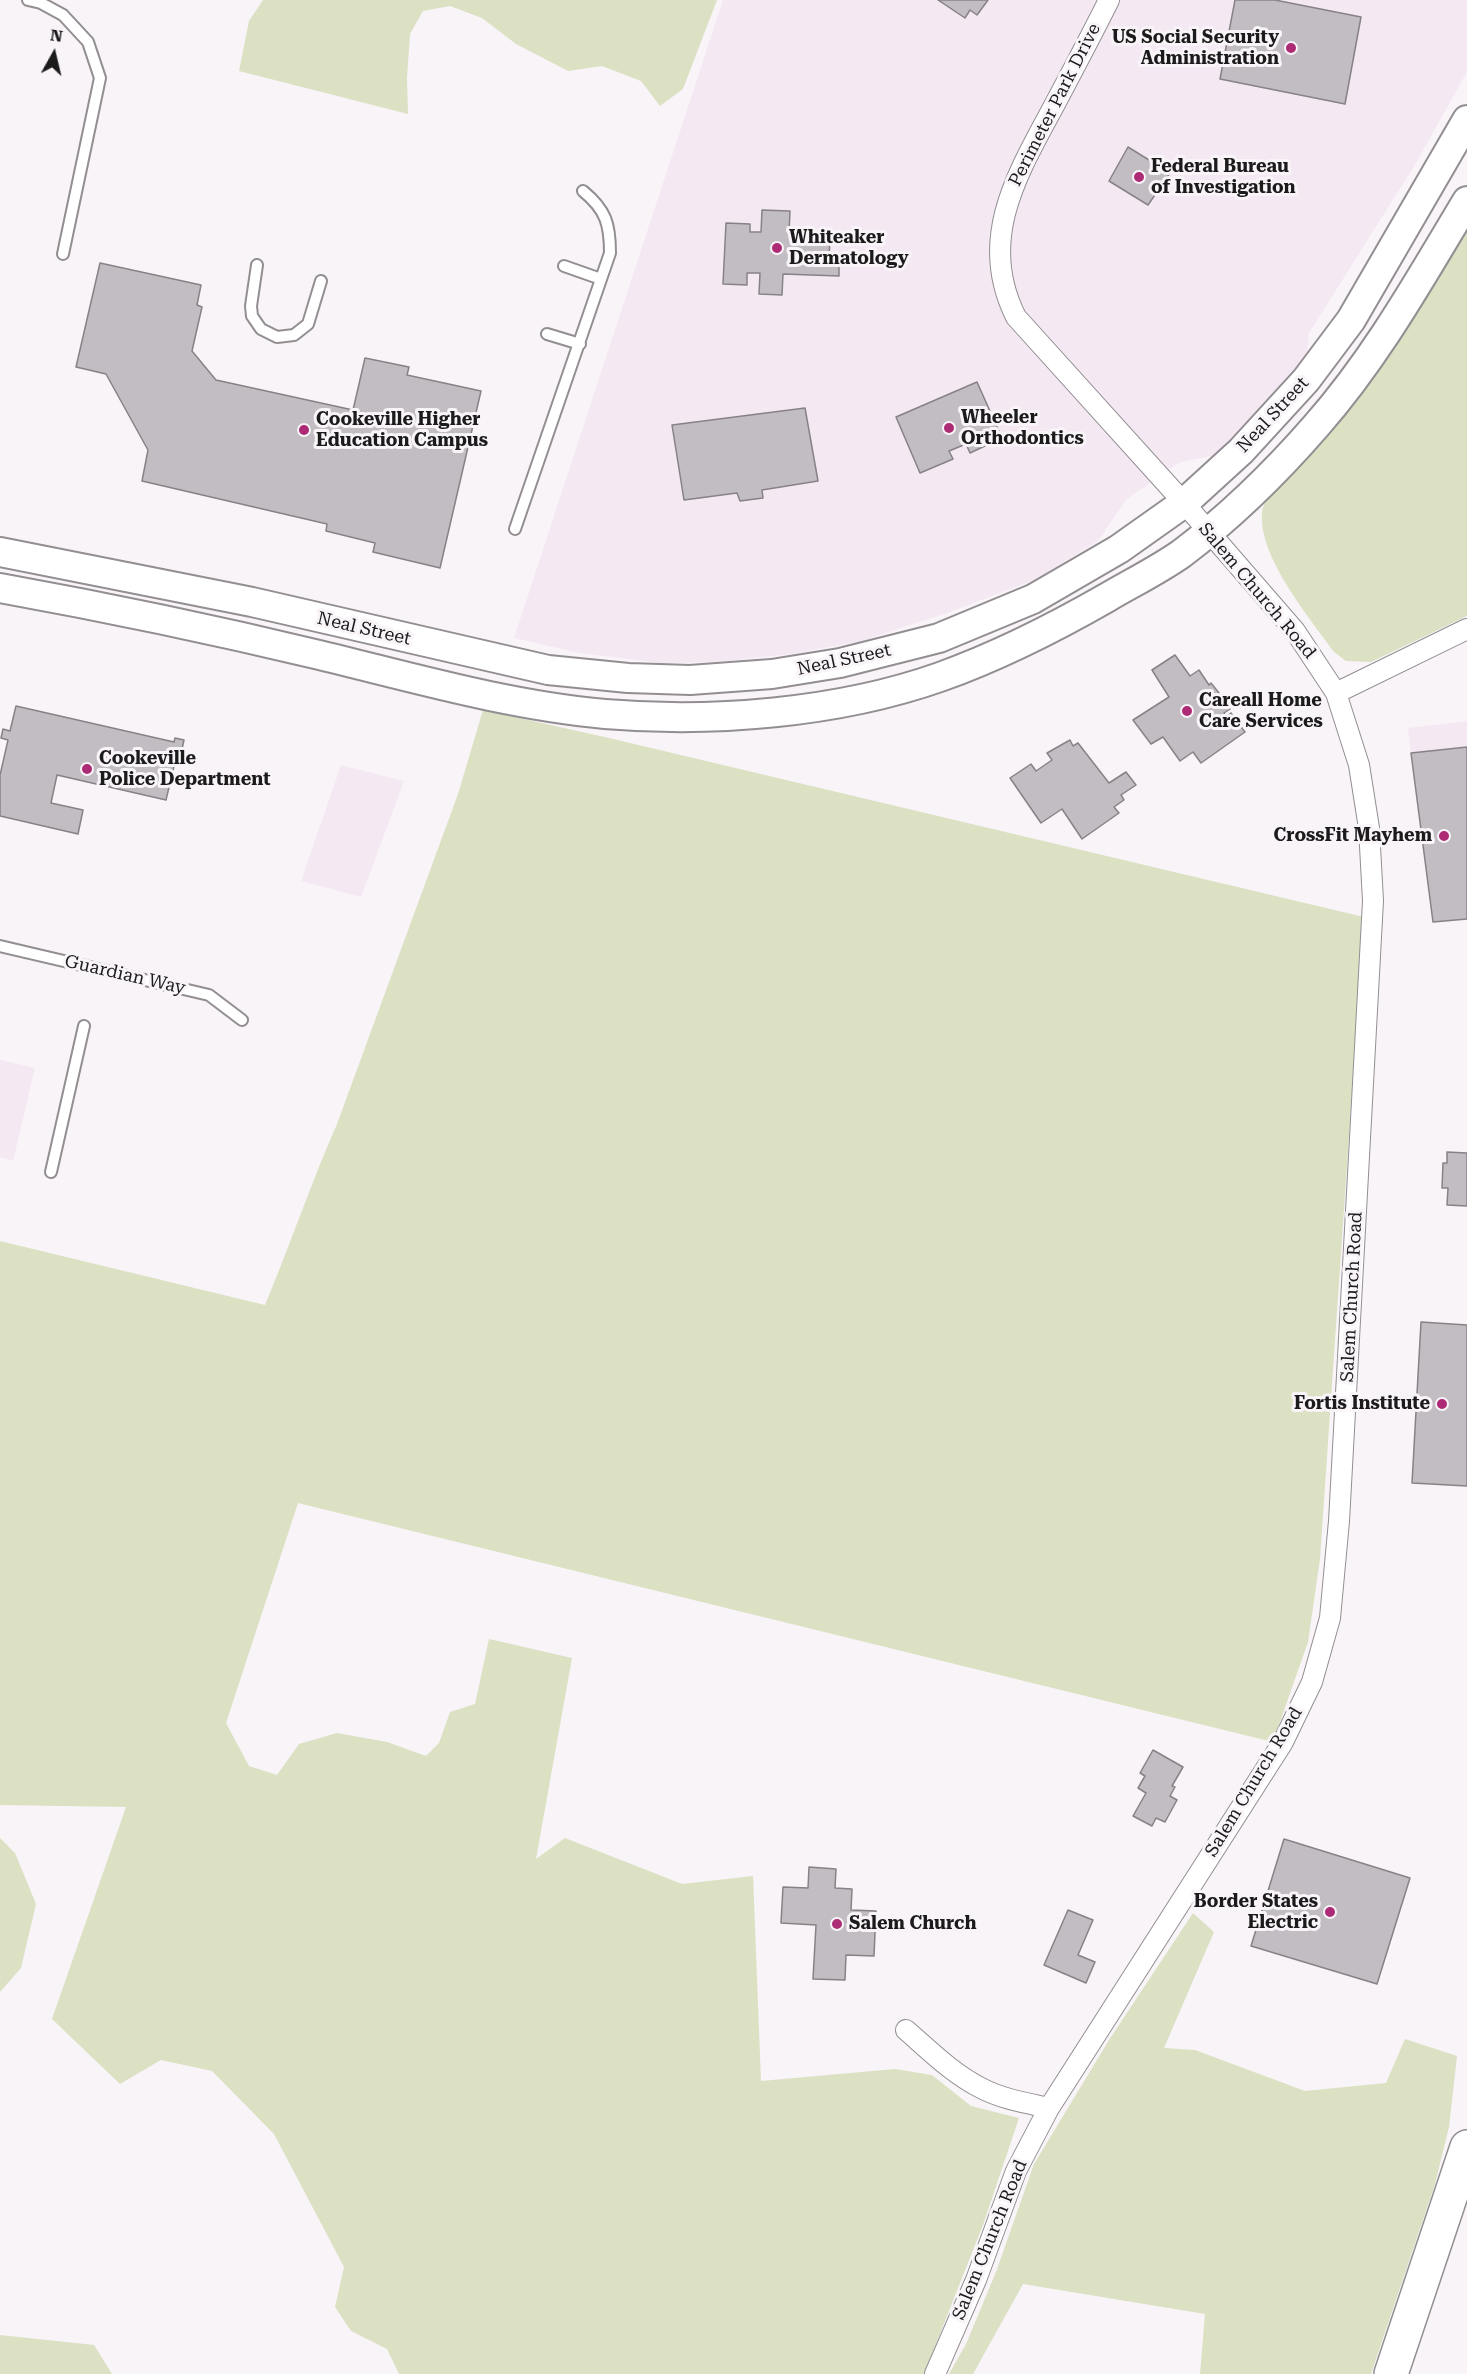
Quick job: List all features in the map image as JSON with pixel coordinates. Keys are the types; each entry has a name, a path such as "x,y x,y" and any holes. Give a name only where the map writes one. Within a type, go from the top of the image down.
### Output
{"highway":[{"path":"1391,2374 1467,2147"}],"main road":[{"name":"Neal Street","path":"0,552 252,602 548,670 628,678 690,680 772,674 840,663 939,638 1033,599 1119,549 1184,503 1240,451 1306,381 1351,320 1467,120"},
{"name":"Neal Street","path":"0,588 106,608 313,654 483,696 607,714 703,716 768,714 845,701 940,677 1050,630 1177,556 1208,531 1263,481 1316,427 1363,368 1394,323 1467,201"},
{"path":"840,663 845,701"}],"street":[{"name":"Perimeter Park Drive","path":"1108,0 1081,57 1016,177 1004,212 999,249 1005,286 1016,317 1184,503"},
{"name":"Salem Church Road","path":"935,2374 976,2280 1016,2171 1049,2108 1283,1742 1312,1682 1330,1618 1340,1509 1373,901 1369,828 1359,765 1336,693 1295,631 1184,503"},
{"path":"1336,693 1467,629"},
{"path":"906,2030 942,2062 980,2088 1014,2100 1049,2108"}],"lane":[{"path":"28,0 41,3 63,15 88,42 100,78 63,254"},
{"path":"515,529 610,253 610,228 595,201 583,191"},
{"path":"257,265 251,306 252,316 261,329 277,337 294,335 308,324 321,281"},
{"path":"564,266 601,279"},
{"path":"547,334 580,344"},
{"name":"Guardian Way","path":"0,946 209,995 242,1020"},
{"path":"51,1172 84,1026"}],"shaded area":[{"path":"723,0 1467,0 1467,72 1413,168 1309,333 1307,355 1244,425 1231,443 1212,456 1180,462 1126,500 1098,541 1034,580 947,613 861,641 791,654 715,662 662,663 579,653 514,638"},
{"path":"1467,721 1467,747 1411,753 1408,728"},
{"path":"341,765 404,781 361,897 301,881"},
{"path":"0,1060 35,1068 13,1161 0,1157"}],"green space":[{"path":"263,0 717,0 683,89 660,106 641,81 602,66 568,71 516,44 482,18 450,6 423,11 410,34 407,78 408,114 239,71 249,21"},
{"path":"1467,228 1467,616 1371,662 1346,661 1334,652 1277,568 1263,531 1264,504 1278,483 1325,438 1346,414 1384,364 1419,311"},
{"path":"483,710 1364,917 1320,1559 1308,1642 1273,1742 298,1503 226,1723 249,1766 277,1775 299,1744 337,1733 387,1742 426,1756 439,1743 450,1712 475,1704 489,1639 572,1658 536,1859 565,1838 682,1884 753,1876 761,2081 895,2069 932,2075 971,2106 1019,2118 983,2225 924,2374 399,2374 387,2349 351,2331 335,2307 344,2267 274,2134 212,2071 161,2060 120,2084 52,2019 126,1807 0,1805 0,1241 265,1305 337,1124 458,794"},
{"path":"0,1838 15,1853 36,1904 21,1968 0,1992"},
{"path":"1193,1913 1214,1932 1164,2048 1195,2050 1305,2091 1386,2083 1405,2039 1457,2056 1449,2127 1435,2184 1371,2374 1200,2374 1205,2314 1023,2284 973,2374 949,2374 966,2344 996,2272 1034,2164 1109,2040"},
{"path":"0,2335 94,2345 112,2374 0,2374"}],"building":[{"path":"938,0 988,0 977,15 970,10 965,18"},
{"name":"US Social Security Administration","path":"1235,0 1275,0 1361,17 1345,104 1220,79"},
{"name":"Federal Bureau of Investigation","path":"1128,147 1170,173 1148,205 1109,181"},
{"name":"Whiteaker Dermatology","path":"762,210 790,211 789,233 797,233 798,227 813,228 813,238 830,239 829,257 839,257 839,276 783,274 782,295 759,294 760,273 747,273 747,285 723,284 726,223 750,224 750,232 761,232"},
{"name":"Cookeville Higher Education Campus","path":"100,263 201,285 197,305 202,307 192,351 216,380 353,410 365,358 409,367 407,375 481,391 440,568 373,552 375,543 326,531 327,524 142,481 148,450 106,374 76,367"},
{"name":"Wheeler Orthodontics","path":"977,382 1002,438 970,453 966,444 949,451 953,459 920,473 896,417"},
{"path":"805,408 818,481 762,490 763,498 740,501 737,493 684,500 672,425"},
{"name":"Careall Home Care Services","path":"1175,655 1190,676 1199,670 1209,685 1211,683 1219,693 1212,699 1215,703 1223,698 1230,709 1224,713 1226,717 1231,713 1245,732 1201,763 1193,752 1180,761 1163,737 1151,744 1133,720 1169,697 1152,670"},
{"name":"Cookeville Police Department","path":"16,706 174,742 175,738 184,740 179,763 175,762 166,800 57,775 51,803 83,810 78,834 0,816 0,775 8,740 1,738 3,729 10,731"},
{"path":"1070,740 1073,746 1078,743 1109,783 1126,772 1136,785 1121,795 1124,800 1114,807 1119,813 1082,839 1062,809 1041,823 1010,778 1031,764 1036,771 1052,760 1047,753"},
{"name":"CrossFit Mayhem","path":"1467,747 1467,919 1433,922 1411,753"},
{"path":"1447,1152 1467,1153 1467,1206 1447,1205 1448,1188 1442,1188 1443,1163 1447,1163"},
{"name":"Fortis Institute","path":"1421,1322 1467,1325 1467,1486 1412,1483"},
{"path":"1153,1750 1183,1767 1172,1786 1175,1787 1170,1796 1177,1800 1165,1822 1156,1818 1152,1826 1133,1816 1146,1793 1138,1788 1145,1776 1140,1773"},
{"name":"Border States Electric","path":"1284,1839 1410,1878 1377,1984 1251,1946"},
{"name":"Salem Church","path":"809,1867 836,1869 835,1888 852,1889 851,1910 876,1911 874,1956 846,1955 845,1980 813,1979 816,1925 781,1923 783,1887 808,1888"},
{"path":"1068,1910 1093,1920 1078,1955 1095,1962 1086,1983 1044,1965"}],"place":[{"name":"US Social Security Administration","path":"1291,48"},
{"name":"Federal Bureau of Investigation","path":"1139,177"},
{"name":"Whiteaker Dermatology","path":"777,248"},
{"name":"Wheeler Orthodontics","path":"949,428"},
{"name":"Cookeville Higher Education Campus","path":"304,430"},
{"name":"Careall Home Care Services","path":"1187,711"},
{"name":"Cookeville Police Department","path":"87,769"},
{"name":"CrossFit Mayhem","path":"1444,836"},
{"name":"Fortis Institute","path":"1442,1404"},
{"name":"Border States Electric","path":"1330,1912"},
{"name":"Salem Church","path":"837,1924"}]}
